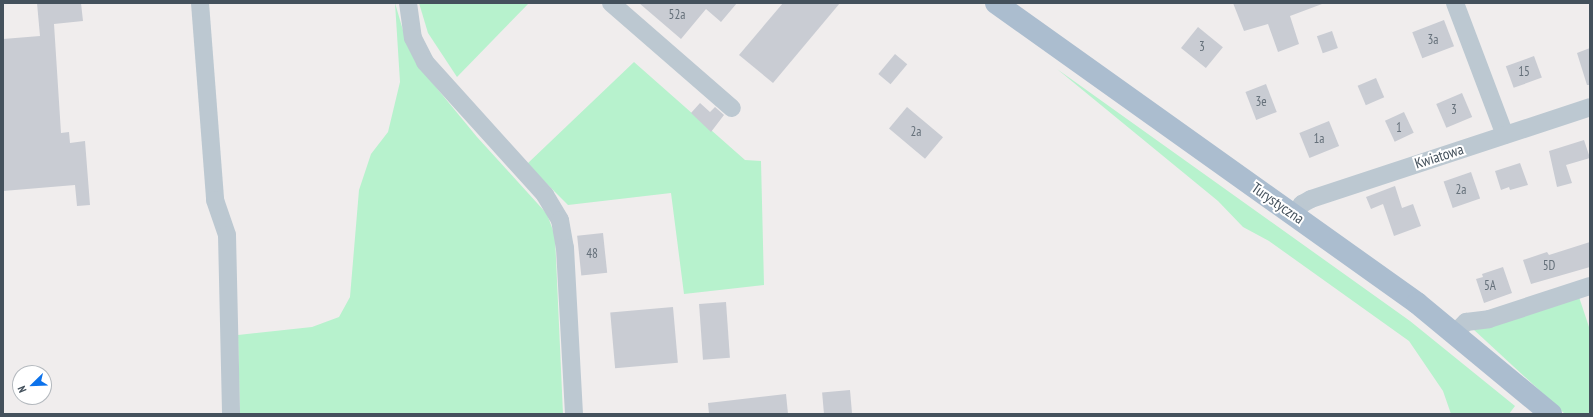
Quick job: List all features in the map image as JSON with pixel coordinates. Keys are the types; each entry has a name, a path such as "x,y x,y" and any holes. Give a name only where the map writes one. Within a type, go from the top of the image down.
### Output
{"main road":[{"name":"Turystyczna","path":"996,3 1294,214 1455,333 1542,411"}],"street":[{"path":"200,3 215,200 227,235 232,414"},
{"path":"408,3 413,38 425,62 545,195 560,220 565,248 574,414"},
{"path":"611,3 732,108"},
{"path":"1454,3 1505,135"},
{"name":"Kwiatowa","path":"1294,214 1298,207 1311,198 1590,106"},
{"path":"1455,333 1466,322 1489,319 1590,286"}],"green space":[{"path":"395,3 407,44 421,69 477,137 547,214 555,236 563,414 240,414 238,335 312,327 339,317 350,297 359,190 371,154 388,132 400,82"},
{"path":"419,3 529,3 457,77 428,33"},
{"path":"634,62 745,160 761,161 764,285 684,294 671,193 568,205 527,164"},
{"path":"1057,69 1410,321 1515,406 1509,414 1451,414 1443,391 1409,341 1269,241 1243,227 1218,201"},
{"path":"1579,297 1590,330 1590,414 1565,414 1473,329"}],"building":[{"path":"37,3 81,3 83,21 54,24 61,133 69,132 70,143 85,141 90,205 77,206 75,185 3,191 3,39 40,36"},
{"path":"639,3 737,3 721,22 706,9 681,39"},
{"path":"783,3 840,3 773,83 739,55"},
{"path":"1233,3 1322,4 1290,16 1299,44 1278,52 1268,24 1244,31"},
{"path":"1444,20 1454,46 1422,58 1412,32"},
{"path":"1198,27 1223,47 1206,68 1181,48"},
{"path":"1332,31 1338,48 1323,53 1317,36"},
{"path":"1590,48 1590,85 1587,85 1577,53"},
{"path":"895,54 907,64 891,84 878,74"},
{"path":"1534,56 1542,78 1514,88 1506,66"},
{"path":"1376,78 1384,97 1366,105 1358,86"},
{"path":"1266,84 1277,112 1256,120 1245,92"},
{"path":"1462,93 1472,117 1446,128 1436,104"},
{"path":"700,103 710,112 715,107 724,115 711,132 691,113"},
{"path":"907,107 943,137 925,159 889,128"},
{"path":"1404,112 1414,133 1395,142 1385,121"},
{"path":"1329,121 1339,146 1309,158 1299,133"},
{"path":"1584,140 1590,158 1566,165 1572,183 1557,187 1549,151"},
{"path":"1520,163 1528,185 1510,190 1509,187 1501,190 1495,171"},
{"path":"1471,172 1480,198 1453,208 1444,181"},
{"path":"1395,186 1402,208 1413,204 1421,226 1394,236 1383,204 1371,209 1366,197"},
{"path":"603,233 607,273 581,275 577,236"},
{"path":"1590,242 1590,267 1531,284 1523,260 1547,252 1549,255"},
{"path":"1503,267 1512,293 1484,303 1476,279 1483,277 1482,274"},
{"path":"726,302 730,358 703,360 699,304"},
{"path":"673,307 678,363 615,368 610,312"},
{"path":"850,390 852,414 824,414 822,392"},
{"path":"786,394 788,414 709,414 708,403"}]}
